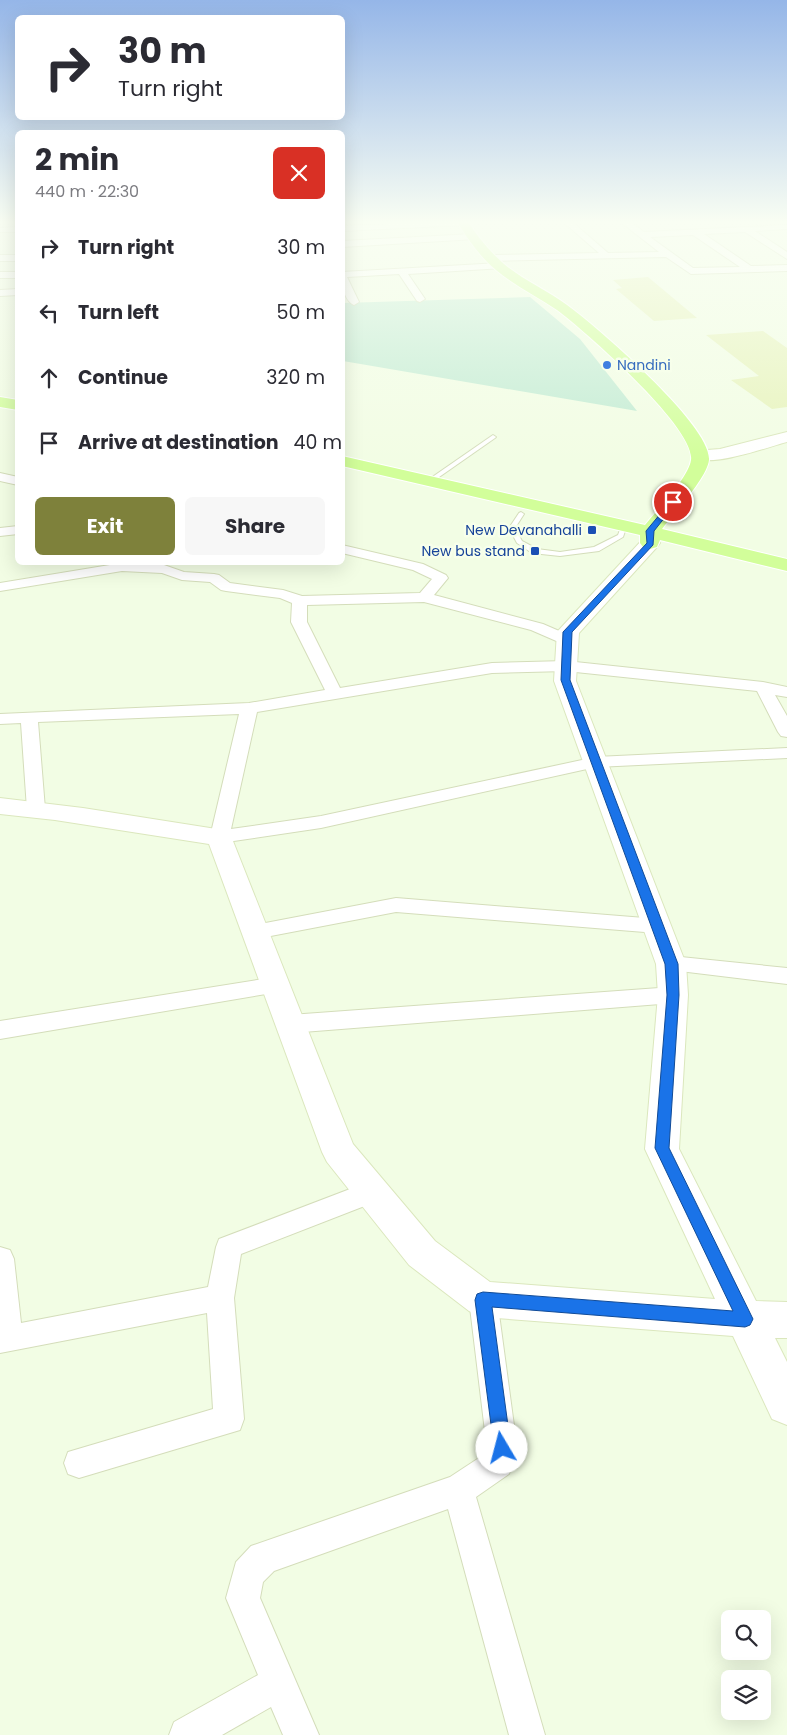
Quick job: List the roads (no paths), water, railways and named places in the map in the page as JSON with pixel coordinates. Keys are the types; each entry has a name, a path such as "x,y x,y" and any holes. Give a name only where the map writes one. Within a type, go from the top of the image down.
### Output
{"main road":[{"path":"552,301 619,355 691,434 700,455 700,462 696,473 650,537"},
{"path":"0,390 15,392"},
{"path":"0,402 15,404"},
{"path":"345,462 430,481 650,537 787,576"},
{"path":"345,475 521,514 622,530"},
{"path":"650,537 787,565"}],"street":[{"path":"700,455 720,454 787,437"},
{"path":"0,477 15,480"},
{"path":"0,532 15,530"},
{"path":"650,537 568,632 566,680 672,964 673,995 662,1148 787,1405"},
{"path":"345,550 418,567 441,578 424,597"},
{"path":"0,587 131,565 164,569 182,576 214,578 226,587 283,594 300,601 424,597 537,627 567,653"},
{"path":"300,601 299,622 335,694"},
{"path":"0,719 249,708 492,668 567,653 787,692"},
{"path":"763,687 787,732"},
{"path":"249,708 220,837 339,1152 422,1253 483,1300 745,1319 787,1320"},
{"path":"29,717 36,809"},
{"path":"0,806 36,809 161,830 220,837 321,822 596,762 787,753"},
{"path":"256,932 396,905 657,926"},
{"path":"672,964 787,976"},
{"path":"0,1030 276,985"},
{"path":"290,1024 673,995"},
{"path":"79,1463 229,1419 220,1298 229,1247 372,1192"},
{"path":"0,1260 4,1340 220,1298"},
{"path":"300,1735 243,1598 248,1574 263,1558 458,1490 498,1464 502,1448 483,1300"},
{"path":"458,1490 527,1735"},
{"path":"187,1735 279,1683"}],"lane":[{"path":"430,481 493,437"},
{"path":"521,514 512,528 519,542 535,550 560,554 596,548 622,530"}],"place":[{"name":"Nandini","path":"607,365"},
{"name":"New Devanahalli","path":"592,530"},
{"name":"New bus stand","path":"535,551"}]}
